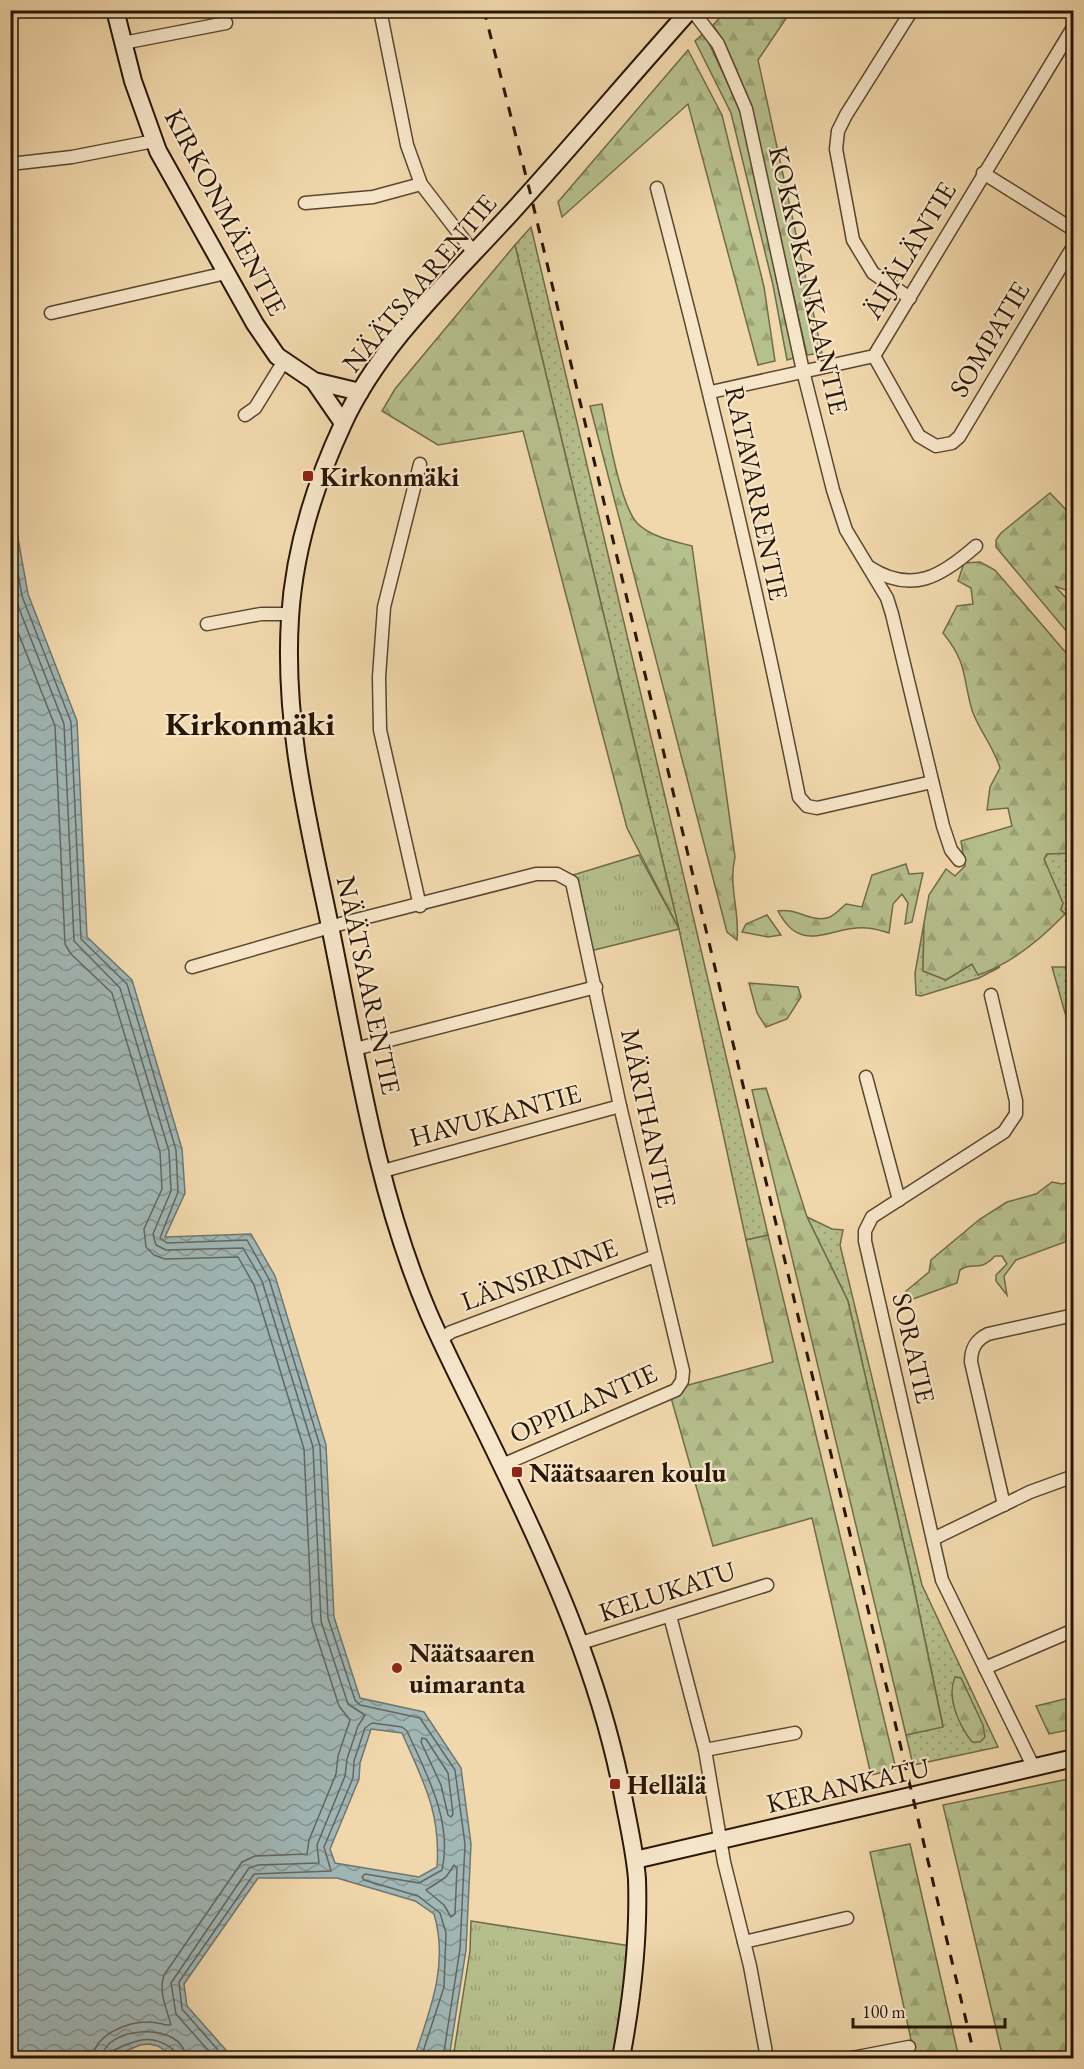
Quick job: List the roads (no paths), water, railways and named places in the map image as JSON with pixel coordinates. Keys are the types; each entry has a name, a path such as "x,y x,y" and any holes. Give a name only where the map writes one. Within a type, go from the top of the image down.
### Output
{"street":[{"name":"KIRKONMÄENTIE","path":"115,10 154,141 255,324 284,361 314,381 360,392"},
{"path":"380,10 406,145 421,184 474,253"},
{"name":"NÄÄTSAARENTIE","path":"621,2058 636,1944 635,1860 606,1715 581,1643 502,1465 441,1339 409,1262 383,1171 355,1049 296,767 289,710 290,614 302,539 312,503 343,423 360,392 416,318 691,10"},
{"name":"KOKKOKANKAANTIE","path":"691,10 718,44 746,109 803,371 840,514 846,530 887,597 943,826 951,850 959,860"},
{"path":"910,298 873,273 861,257 853,240 836,149 838,131 846,115 912,10"},
{"path":"123,43 226,23"},
{"name":"ÄIJÄLÄNTIE","path":"711,392 874,356 1074,26"},
{"path":"10,164 72,157 154,141"},
{"path":"983,173 1074,230"},
{"path":"305,203 373,198 421,184"},
{"name":"RATAVARRENTIE","path":"657,188 711,392 753,573 757,605 799,797 807,806 817,808 932,782"},
{"name":"SOMPATIE","path":"874,356 919,436 936,446 952,443 959,437 1074,245"},
{"path":"51,313 226,273"},
{"path":"245,415 255,408 284,361"},
{"name":"KIRKONMÄENTIE","path":"314,381 343,423"},
{"path":"192,968 330,928 420,906 380,730 379,677 384,608 420,464"},
{"path":"868,566 890,578 905,582 923,581 951,568 976,546"},
{"path":"207,624 261,614 290,614"},
{"name":"MÄRTHANTIE","path":"420,906 536,874 557,874 572,882 620,1106 682,1371 682,1381"},
{"path":"355,1049 596,987"},
{"name":"SORATIE","path":"991,994 1016,1101 1012,1124 1004,1132 872,1217 865,1231 865,1241 942,1580 1034,1768"},
{"path":"866,1077 899,1200"},
{"name":"HAVUKANTIE","path":"383,1171 620,1106"},
{"name":"LÄNSIRINNE","path":"441,1339 451,1332 655,1256"},
{"path":"1004,1505 972,1362 973,1347 980,1337 988,1334 1074,1315"},
{"name":"OPPILANTIE","path":"502,1465 676,1390 682,1381"},
{"path":"933,1539 1004,1505 1074,1476"},
{"name":"KELUKATU","path":"581,1643 767,1584"},
{"path":"670,1616 705,1750 723,1842 724,1862 744,1942 767,2058"},
{"path":"985,1668 1074,1630"},
{"path":"705,1750 795,1733"},
{"name":"KERANKATU","path":"635,1860 723,1842 1074,1758"},
{"path":"744,1942 847,1918"},
{"path":"852,2058 909,2047"}],"water":[{"path":"10,494 28,594 77,721 87,937 132,980 182,1149 185,1193 165,1237 251,1234 275,1276 326,1445 334,1617 360,1698 424,1712 461,1768 471,1844 466,1950 449,2058 414,2058 436,1987 439,1951 434,1914 415,1901 337,1878 258,1878 184,1984 187,2006 233,2058 176,2058 158,2046 149,2044 140,2045 110,2058 11,2058","holes":["371,1729 402,1733 429,1797 438,1847 437,1867 419,1877 335,1863 330,1849 359,1779 360,1763"]}],"railway":[{"path":"484,10 530,192 975,2058"}],"place":[{"name":"Kirkonmäki","path":"308,476"},
{"name":"Näätsaaren koulu","path":"517,1472"},
{"name":"Näätsaaren uimaranta","path":"397,1668"},
{"name":"Hellälä","path":"615,1784"}],"district":[{"name":"Kirkonmäki","path":"250,723"}]}
